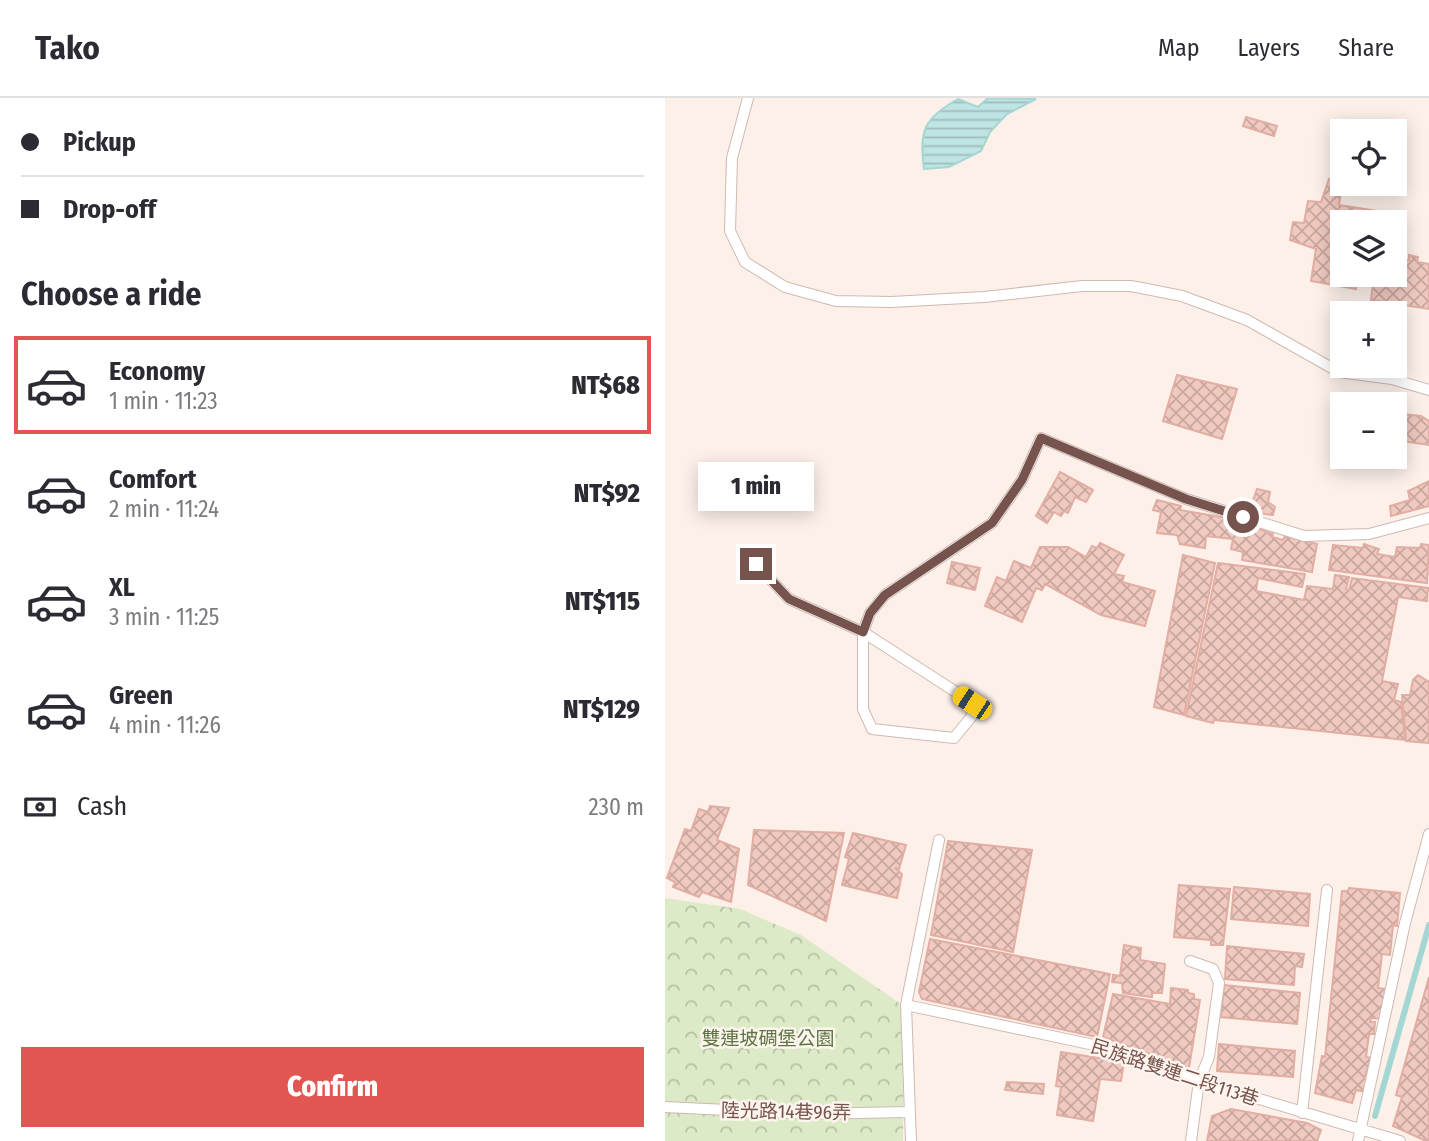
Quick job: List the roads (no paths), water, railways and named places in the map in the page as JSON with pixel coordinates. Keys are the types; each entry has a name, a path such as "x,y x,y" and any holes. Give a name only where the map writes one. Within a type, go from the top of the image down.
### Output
{"lane":[{"path":"748,98 732,158 730,231 745,261 785,287 836,301 891,302 984,297 1083,286 1131,286 1182,296 1248,320 1339,372 1392,379 1429,390"},
{"path":"756,564 789,599 863,632 972,703 972,716 954,738 872,729 863,709 863,632 870,613 885,595 992,523 1022,480 1041,438 1186,499 1304,536 1369,534 1429,518"},
{"path":"1358,1141 1405,923 1429,834"},
{"path":"911,1141 906,1005 939,840"},
{"path":"1302,1113 1327,890"},
{"path":"1190,961 1213,968 1219,983 1209,1057 1199,1080 1191,1141"},
{"name":"民族路雙連二段113巷","path":"906,1005 1113,1049 1199,1080 1400,1141"},
{"name":"陸光路14巷96弄","path":"665,1107 809,1114 908,1112"}],"water":[{"path":"988,98 1036,99 1007,114 990,132 981,151 949,167 924,169 922,144 926,126 931,119 958,99 978,107"}],"waterway":[{"path":"1375,1116 1429,925"}],"park label":[{"name":"雙連坡碉堡公園","path":"768,1038"}]}
